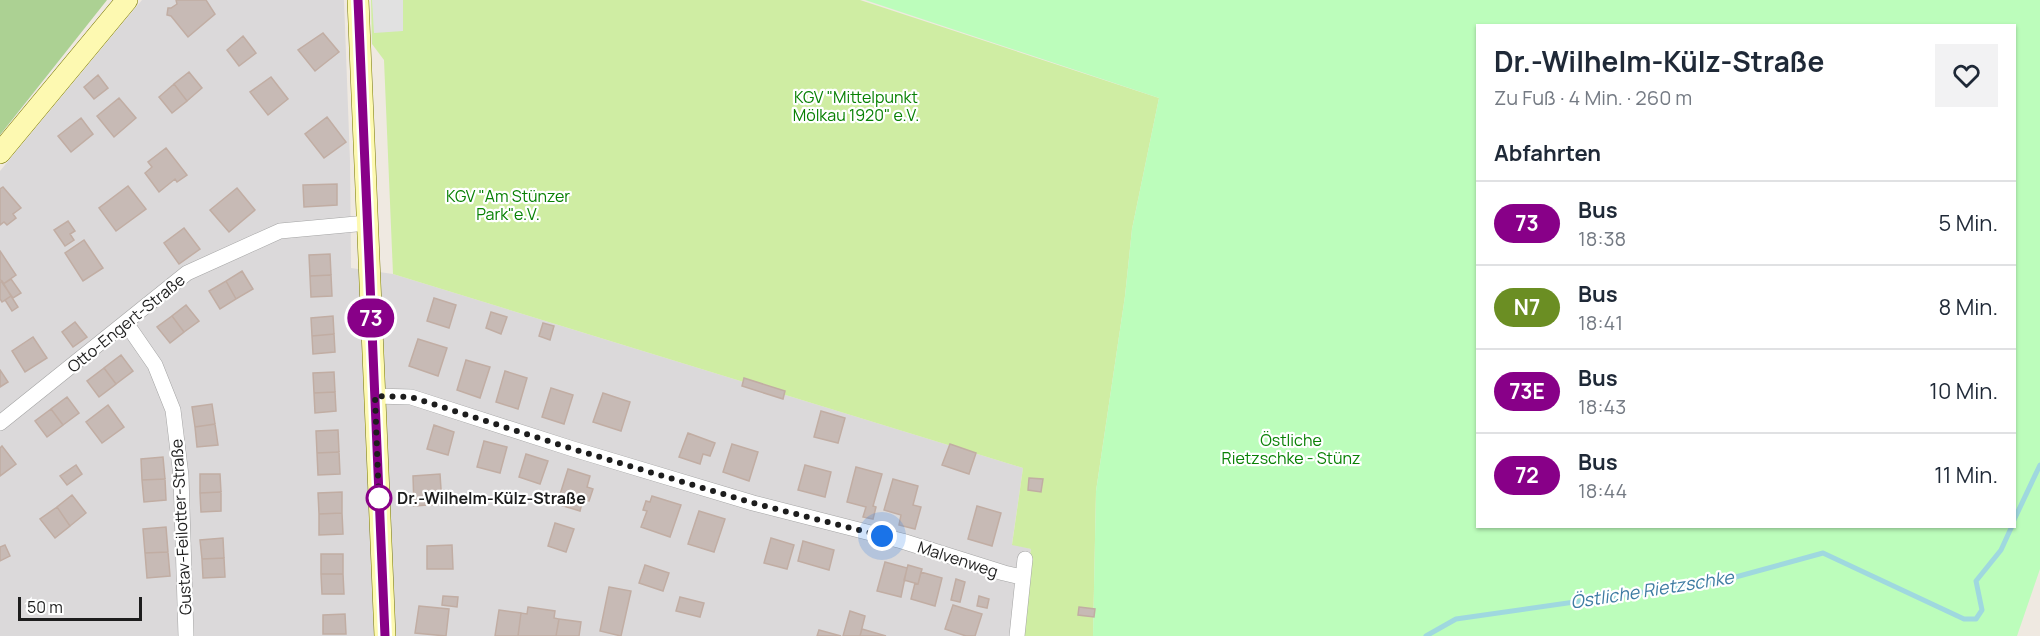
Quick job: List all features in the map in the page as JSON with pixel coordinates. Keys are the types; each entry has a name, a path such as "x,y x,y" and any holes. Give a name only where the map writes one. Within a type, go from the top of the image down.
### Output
{"street":[{"path":"0,153 128,0"},
{"path":"358,0 385,636"},
{"name":"Otto-Engert-Straße","path":"0,423 187,273 280,231 367,223"},
{"name":"Gustav-Feilotter-Straße","path":"126,323 154,365 173,410 182,476 186,636"},
{"name":"Malvenweg","path":"375,396 411,397 753,503 902,541 1022,577"},
{"name":"Malvenweg","path":"1017,636 1025,559"}],"shaded area":[{"path":"142,0 344,0 351,268 393,274 1023,468 1012,544 1031,549 1025,584 1021,636 0,636 0,171"},
{"path":"372,0 403,0 403,31 374,33"}],"green space":[{"path":"0,0 107,0 0,135"},
{"path":"371,0 860,0 1159,98 1132,229 1125,296 1096,491 1093,636 1021,636 1025,584 1031,549 1012,545 1023,468 393,274 384,60 372,44"},
{"name":"Östliche Rietzschke - Stünz","path":"865,0 2040,0 2040,569 2017,636 1093,636 1096,491 1125,296 1132,229 1159,98"}],"building":[{"path":"176,0 206,0 215,14 188,37 171,16 167,15 168,8 177,4"},
{"path":"323,33 339,52 315,71 298,50"},
{"path":"243,36 256,53 239,66 227,50"},
{"path":"189,72 202,88 187,101 174,84"},
{"path":"98,75 108,88 94,99 84,87"},
{"path":"271,77 288,99 268,115 250,92"},
{"path":"174,84 187,101 172,113 159,97"},
{"path":"119,98 136,118 114,137 97,116"},
{"path":"327,117 346,142 324,158 305,134"},
{"path":"81,118 93,134 71,152 58,136"},
{"path":"166,148 187,175 177,182 175,179 159,192 145,173 152,167 148,162"},
{"path":"337,184 337,205 304,207 303,185"},
{"path":"128,186 146,209 116,231 99,208"},
{"path":"3,187 21,208 13,214 16,218 7,225 4,222 0,225 0,189"},
{"path":"237,188 255,210 229,232 210,210"},
{"path":"68,221 75,231 70,234 74,240 65,246 54,230"},
{"path":"184,228 200,249 179,264 164,243"},
{"path":"84,240 103,268 83,281 65,253"},
{"path":"0,251 16,275 3,284 0,279"},
{"path":"330,254 331,275 310,276 309,255"},
{"path":"242,271 253,289 236,299 226,281"},
{"path":"331,275 332,296 311,297 310,276"},
{"path":"11,279 21,293 13,298 3,284"},
{"path":"2,281 11,296 2,302 0,282"},
{"path":"226,281 236,299 220,309 209,291"},
{"path":"11,296 18,307 12,311 5,300"},
{"path":"434,298 456,305 449,328 427,321"},
{"path":"186,305 199,321 184,332 172,316"},
{"path":"491,312 507,317 501,334 486,328"},
{"path":"172,316 184,332 170,343 157,327"},
{"path":"333,316 334,334 312,336 311,318"},
{"path":"75,322 87,337 73,347 62,332"},
{"path":"543,323 554,326 550,340 539,336"},
{"path":"334,334 335,352 313,354 312,336"},
{"path":"33,337 47,358 25,372 12,351"},
{"path":"418,339 447,348 438,376 409,366"},
{"path":"121,355 133,371 116,384 104,368"},
{"path":"466,360 490,367 480,398 457,390"},
{"path":"104,368 116,384 99,397 87,381"},
{"path":"0,370 8,382 0,387"},
{"path":"505,371 527,378 518,409 496,402"},
{"path":"334,372 335,392 314,393 313,373"},
{"path":"744,378 785,391 783,399 742,386"},
{"path":"551,388 573,395 564,424 542,417"},
{"path":"335,392 336,411 315,413 314,393"},
{"path":"603,393 630,402 621,431 593,422"},
{"path":"67,397 79,413 63,425 51,409"},
{"path":"212,404 215,424 195,427 192,407"},
{"path":"108,405 124,427 102,443 86,422"},
{"path":"51,409 63,425 47,437 35,421"},
{"path":"821,411 845,418 838,443 814,437"},
{"path":"215,424 218,445 197,447 195,427"},
{"path":"434,425 454,432 448,455 427,449"},
{"path":"338,430 339,452 317,453 316,431"},
{"path":"688,433 715,443 710,456 703,454 700,464 679,457"},
{"path":"484,441 507,447 500,473 477,467"},
{"path":"732,444 758,452 749,481 723,472"},
{"path":"950,444 976,453 969,474 942,465"},
{"path":"2,446 16,464 0,476 0,448"},
{"path":"339,452 340,474 318,475 317,453"},
{"path":"526,454 548,461 540,484 519,477"},
{"path":"163,457 165,479 142,480 141,459"},
{"path":"76,465 82,474 67,485 60,476"},
{"path":"805,465 831,472 825,497 798,490"},
{"path":"856,467 882,474 873,506 876,507 873,519 863,517 866,507 847,502"},
{"path":"568,469 590,476 587,487 593,489 589,501 583,499 580,511 557,504"},
{"path":"200,474 220,474 221,492 200,493"},
{"path":"440,474 442,504 414,506 413,476"},
{"path":"1029,478 1043,479 1041,492 1028,490"},
{"path":"165,479 166,500 144,502 142,480"},
{"path":"893,479 918,486 913,505 921,507 915,529 899,525 901,515 884,510"},
{"path":"221,492 221,511 201,512 200,493"},
{"path":"342,492 342,513 319,514 318,493"},
{"path":"72,495 86,513 70,526 57,507"},
{"path":"652,496 681,505 670,537 641,527 647,511 643,510 646,501 650,502"},
{"path":"977,506 1001,513 992,546 968,539"},
{"path":"57,507 70,526 55,538 40,519"},
{"path":"699,511 725,519 714,552 688,544"},
{"path":"342,513 343,534 319,535 319,514"},
{"path":"555,523 574,529 566,552 548,546"},
{"path":"166,527 168,552 145,553 143,529"},
{"path":"223,538 224,558 202,559 200,540"},
{"path":"771,538 794,545 787,569 764,563"},
{"path":"803,541 834,550 829,570 798,561"},
{"path":"5,545 10,556 0,561 0,547"},
{"path":"452,545 453,569 427,569 427,546"},
{"path":"168,552 170,576 147,578 145,553"},
{"path":"321,554 343,554 343,574 321,574"},
{"path":"224,558 225,577 203,578 202,559"},
{"path":"885,562 907,568 901,597 877,591"},
{"path":"645,565 669,573 663,591 639,583"},
{"path":"908,565 922,569 918,584 904,580"},
{"path":"921,572 942,578 935,606 911,599 915,583 918,584"},
{"path":"321,574 343,574 344,594 322,594"},
{"path":"956,579 965,582 960,602 951,600"},
{"path":"609,587 631,591 621,636 600,631"},
{"path":"443,596 458,597 457,607 442,605"},
{"path":"979,596 989,599 987,608 977,606"},
{"path":"680,597 704,603 700,617 676,611"},
{"path":"953,605 982,614 975,636 966,636 945,629"},
{"path":"419,606 449,609 446,636 415,633"},
{"path":"528,607 555,611 554,618 559,619 556,636 518,636 521,613 527,614"},
{"path":"1079,607 1095,609 1094,617 1078,615"},
{"path":"499,610 521,613 518,636 495,636"},
{"path":"850,611 865,616 860,636 843,636"},
{"path":"345,614 346,634 323,634 323,615"},
{"path":"559,619 581,622 579,636 556,636"},
{"path":"862,629 886,636 860,636"},
{"path":"819,630 841,636 817,636"}],"waterway":[{"name":"Östliche Rietzschke","path":"2016,516 2040,465"},
{"name":"Östliche Rietzschke","path":"1426,636 1456,619 1721,581 1823,553 1964,619 1976,619 1982,610 1976,581 2001,550 2011,528"}],"bus line":[{"name":"73","path":"358,0 385,636"}],"place":[{"name":"Dr.-Wilhelm-Külz-Straße","path":"379,498"}],"route":[{"path":"379,498 379,503 375,396 411,397 753,503 882,536"}],"park label":[{"name":"KGV \"Mittelpunkt Mölkau 1920\" e.V.","path":"856,106"},
{"name":"KGV \"Am Stünzer Park\"e.V.","path":"508,205"}]}
